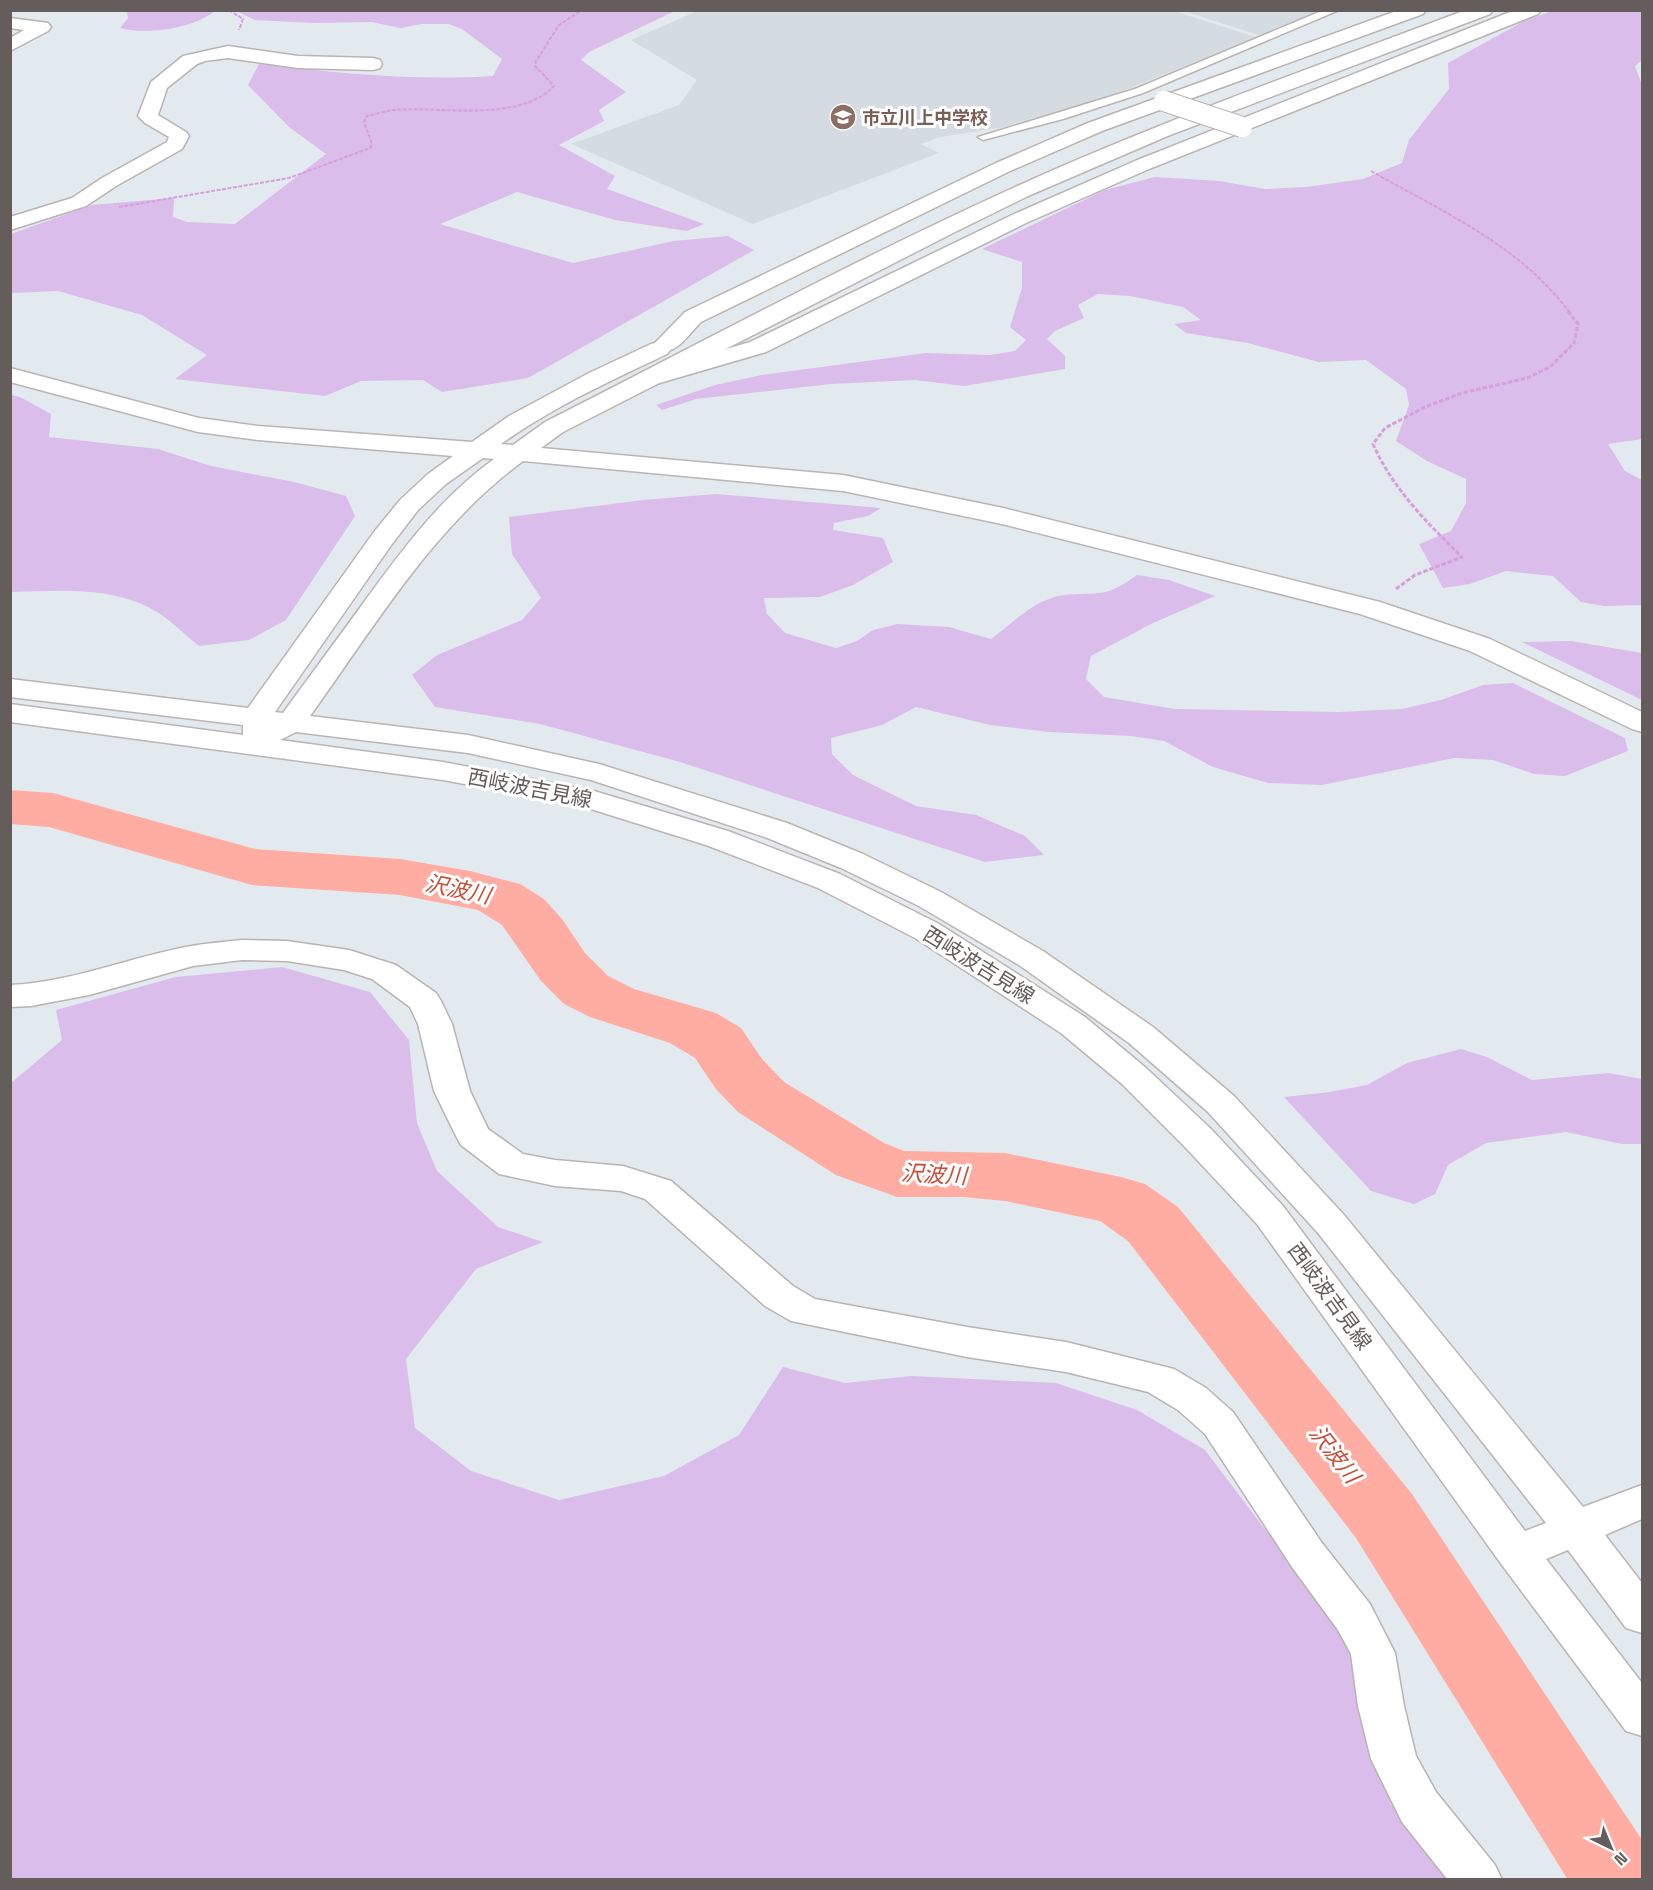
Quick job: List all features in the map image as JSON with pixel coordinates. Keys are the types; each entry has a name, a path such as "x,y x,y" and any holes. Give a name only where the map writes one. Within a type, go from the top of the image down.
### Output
{"street":[{"path":"10,14 14,10"},
{"path":"664,346 693,317 1003,167 1095,127 1417,10"},
{"path":"258,731 383,538 409,506 438,479 518,421 597,378 1037,169 1124,133 1449,10"},
{"path":"292,721 410,557 449,512 484,478 554,427 947,227 1102,156 1484,10"},
{"path":"643,381 758,348 1018,219 1142,165 1532,10"},
{"path":"10,23 42,27 10,46"},
{"path":"10,224 79,202 108,182 175,145 179,136 175,131 153,121 148,116 158,86 190,60 228,52 298,62 374,64"},
{"path":"1164,101 1242,127"},
{"path":"10,375 198,425 258,433 751,473 855,485 1003,516 1370,608 1480,645 1642,723"},
{"name":"西岐波吉見線","path":"10,688 258,731 443,771 583,797 717,838 829,881 927,931 1003,978 1073,1025 1134,1076 1198,1138 1270,1215 1517,1552 1642,1717"},
{"name":"西岐波吉見線","path":"10,713 258,731 292,721 468,744 599,773 776,830 852,861 930,899 1031,958 1141,1035 1221,1104 1330,1224 1576,1529 1642,1616"},
{"path":"10,996 32,995 88,984 191,956 242,950 287,951 349,960 384,972 424,1001 435,1024 452,1091 474,1136 512,1165 555,1173 623,1179 658,1190 779,1296 805,1311 956,1340 1066,1357 1160,1380 1192,1399 1219,1423 1307,1556 1354,1617 1372,1653 1381,1706 1394,1759 1419,1807 1478,1880"},
{"path":"1517,1552 1642,1501"}],"lane":[{"path":"983,137 1059,117 1139,91 1334,10"},
{"path":"1139,91 1164,101"}],"path":[{"path":"118,207 273,182 316,170 370,148 372,144 364,122 367,116 377,113 393,110 487,110 542,100 554,86 535,66 536,61 557,24 582,10"},
{"path":"1370,608 1415,575 1462,557 1428,524 1381,464 1373,444 1385,428 1425,407 1462,393 1527,378 1550,367 1574,343 1578,324 1563,300 1525,265 1451,214 1371,171"}],"shaded area":[{"path":"127,10 215,11 182,26 143,31 120,28 128,18"},
{"path":"677,10 589,52 581,60 626,92 599,110 604,121 559,145 615,176 607,189 704,224 687,231 615,220 517,192 440,224 573,263 674,241 728,236 754,250 528,378 442,392 423,380 361,381 325,396 175,379 207,355 142,315 58,291 11,293 11,234 92,205 174,198 173,217 187,222 235,224 326,154 289,127 248,85 259,64 434,78 493,76 502,59 462,29 449,24 422,24 400,28 372,22 312,23 255,20 236,11"},
{"path":"1556,10 1642,11 1642,60 1635,66 1642,85 1642,439 1608,444 1625,471 1642,480 1642,605 1604,606 1581,602 1553,576 1506,571 1470,584 1443,588 1419,544 1451,531 1466,503 1466,479 1427,461 1396,441 1409,405 1406,389 1366,360 1319,362 1248,343 1186,333 1174,324 1201,320 1183,307 1130,296 1098,294 1078,305 1084,318 1055,331 1047,339 1065,356 1065,369 964,386 915,380 831,384 696,399 662,410 656,405 715,385 762,375 926,353 990,355 1015,351 1026,340 1010,327 1022,288 1022,262 982,249 1105,190 1155,177 1219,181 1265,189 1306,187 1363,179 1402,163 1409,140 1449,89 1448,63 1526,20"},
{"name":"市立川上中学校","path":"697,11 1174,11 1256,37 1113,95 999,128 941,137 921,144 939,153 753,224 571,144 679,105 697,80 631,40"},
{"path":"1184,11 1321,11 1261,36"},
{"path":"11,395 20,397 51,414 49,437 158,449 211,466 294,482 346,496 355,516 286,620 249,640 199,646 160,614 125,598 106,594 68,591 11,592"},
{"path":"716,494 881,508 868,516 834,523 833,530 883,538 893,562 853,585 820,597 764,598 767,614 785,633 836,648 857,641 873,630 897,624 949,627 991,639 1041,602 1061,595 1105,592 1137,575 1169,580 1215,596 1151,624 1091,656 1086,679 1104,697 1175,709 1339,712 1402,709 1441,700 1483,685 1513,683 1625,738 1628,751 1565,776 1534,774 1493,760 1454,758 1322,785 1268,783 1213,767 1164,741 1131,736 1049,732 990,725 916,707 882,725 831,738 832,754 853,775 916,806 976,815 1025,836 1044,855 985,862 680,762 540,724 435,707 412,675 437,655 522,620 541,598 512,554 509,517 643,500"},
{"path":"1571,641 1642,653 1642,700 1522,642"},
{"path":"282,967 370,992 409,1040 417,1123 437,1171 498,1227 543,1242 476,1269 406,1359 415,1428 471,1471 559,1500 664,1476 739,1435 783,1367 845,1383 911,1376 1056,1383 1137,1410 1205,1450 1348,1639 1365,1718 1391,1804 1462,1879 11,1880 11,1083 62,1040 56,1010 176,977"},
{"path":"1461,1049 1487,1057 1532,1080 1609,1073 1642,1079 1642,1144 1622,1144 1566,1132 1486,1143 1448,1165 1435,1194 1414,1204 1371,1191 1284,1097 1367,1085 1407,1063"}],"waterway":[{"name":"沢波川","path":"10,807 53,810 252,867 400,877 470,889 499,897 523,912 540,932 563,967 586,990 612,1003 693,1028 718,1043 739,1074 761,1097 860,1159 897,1174 963,1174 1005,1177 1121,1201 1153,1224 1384,1516 1619,1880"}],"place":[{"name":"市立川上中学校","path":"843,117"}]}
